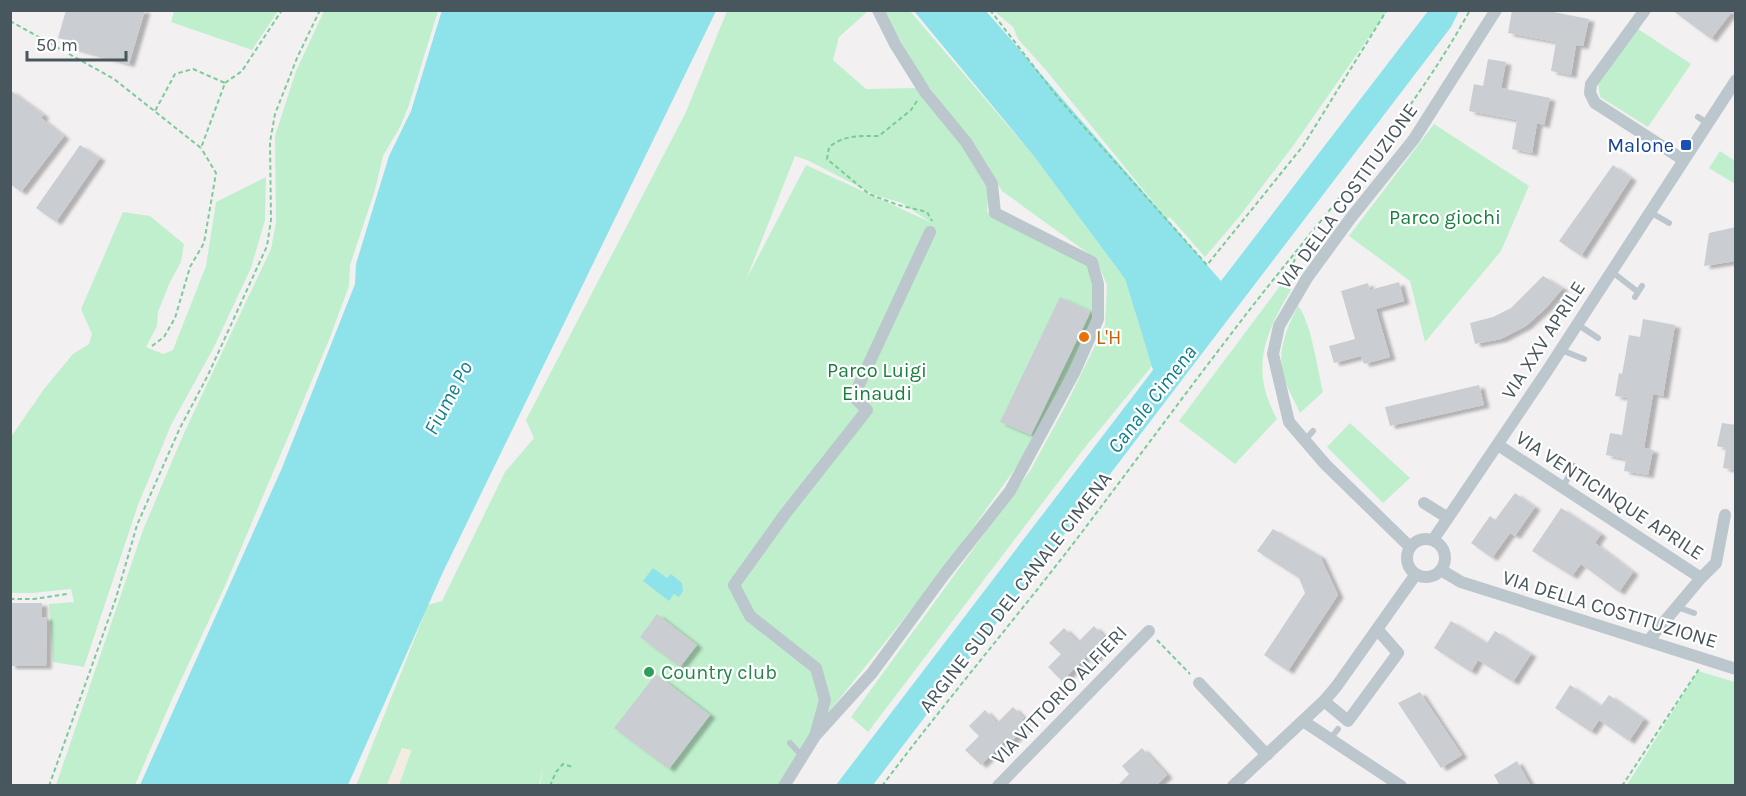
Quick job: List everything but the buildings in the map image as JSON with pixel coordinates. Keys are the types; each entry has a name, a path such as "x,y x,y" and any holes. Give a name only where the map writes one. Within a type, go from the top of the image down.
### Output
{"street":[{"path":"815,736 872,673 1010,491 1074,373 1098,319 1098,284 1092,262 995,213 992,184 966,142 925,92 895,44 878,10"},
{"name":"VIA DELLA COSTITUZIONE","path":"1410,547 1325,464 1304,440 1290,430 1273,354 1279,326 1307,278 1350,219 1414,139 1496,10"},
{"path":"1641,12 1591,84 1590,93 1595,103 1661,140 1682,159"},
{"name":"VIA XXV APRILE","path":"1433,540 1561,350 1682,159 1702,120 1736,80"},
{"path":"784,786 815,736 825,700 816,668 750,616 735,585 785,514 867,410 855,398 858,387 930,232"},
{"name":"VIA VENTICINQUE APRILE","path":"1498,445 1701,578"},
{"path":"1424,502 1448,518"},
{"name":"VIA VENTICINQUE APRILE","path":"1648,641 1716,563 1726,539 1725,515"},
{"path":"1424,538 1433,540 1440,545 1444,553 1441,570 1426,577 1416,574 1407,563 1410,547 1416,541 1424,538"},
{"name":"VIA DELLA COSTITUZIONE","path":"1441,570 1461,582 1736,669"},
{"path":"1233,786 1324,701 1416,574"},
{"path":"1324,701 1348,721 1398,653 1377,629"},
{"name":"VIA VITTORIO ALFIERI","path":"998,786 1149,631"},
{"path":"1199,683 1267,755"},
{"path":"1303,721 1334,734 1401,786"}],"lane":[{"path":"1649,211 1669,223"},
{"path":"1611,271 1638,292"},
{"path":"1577,324 1598,338"},
{"path":"1561,350 1584,359"},
{"path":"1304,440 1313,431"},
{"path":"1563,488 1574,466"},
{"path":"1676,607 1694,613"},
{"path":"790,744 803,758"}],"path":[{"path":"201,148 225,83 242,71 282,10"},
{"path":"48,786 116,598 137,525 179,430 208,375 267,246 272,220 270,142 275,114 297,58 320,10"},
{"path":"990,10 1059,99 1207,265 1303,146 1387,10"},
{"name":"ARGINE SUD DEL CANALE CIMENA","path":"882,786 1052,570 1244,316 1411,104 1448,50 1470,10"},
{"path":"10,21 114,79 201,148 216,173 204,243 190,267 175,318 164,337 153,346"},
{"path":"155,111 175,74 193,69 225,83"},
{"path":"925,92 911,110 879,136 839,139 829,147 827,159 869,194 898,205 927,212 933,221 930,232"},
{"path":"1287,278 1288,271 1295,262 1297,251"},
{"path":"10,599 34,599 67,594"},
{"path":"1149,631 1199,683"},
{"path":"1622,786 1706,659"},
{"path":"550,786 556,772 563,764 573,767"}],"green space":[{"path":"174,10 278,11 252,50 171,22"},
{"path":"324,11 438,11 409,105 400,127 383,156 375,190 350,265 349,286 329,340 225,586 135,785 56,785 143,530 184,433 271,249 276,222 275,136 296,71"},
{"name":"Parco Luigi Einaudi","path":"727,11 868,11 839,37 833,60 866,89 918,88 963,145 989,185 987,212 1088,264 1096,296 1090,329 1056,398 1019,463 943,570 808,738 796,761 778,785 540,785 543,769 539,785 399,785 411,751 402,748 387,785 356,786 428,605 442,601 505,472 534,438 526,420 686,112","holes":["795,156 875,195 902,203 930,222 806,165 746,280"]},
{"path":"883,11 910,11 1033,155 1125,279 1152,366 1082,451 868,732 851,717 1030,471 1066,405 1105,325 1107,285 1096,259 1002,191 971,142 923,79"},
{"path":"994,11 1387,11 1293,146 1205,257 1170,217 1167,219 1018,39 1013,27"},
{"path":"1635,27 1691,64 1648,127 1600,97 1598,83"},
{"name":"Parco giochi","path":"1434,124 1529,186 1501,251 1425,342 1410,281 1349,236"},
{"path":"1720,151 1735,161 1735,184 1709,168"},
{"path":"266,177 265,220 251,268 213,349 171,425 138,505 84,667 53,662 49,604 74,602 71,589 11,593 11,437 44,389 73,354 89,344 92,334 81,309 123,212 150,216 184,244 181,262 169,284 158,312 157,326 146,347 163,354 173,350 206,266 216,202"},
{"path":"1283,282 1292,288 1268,336 1262,367 1268,401 1277,419 1235,464 1179,421"},
{"path":"1298,306 1307,323 1323,392 1300,413 1288,389 1281,366 1282,348"},
{"path":"1350,423 1410,478 1383,503 1327,447"},
{"path":"1698,671 1735,682 1735,785 1627,785"}],"sand":[{"path":"402,748 411,750 399,785 387,785"}],"water":[{"name":"Fiume Po","path":"442,10 716,11 443,572 348,785 140,785 282,468 355,284 356,264 389,156 411,111"},
{"name":"Canale Cimena","path":"914,11 986,11 1221,281 1428,11 1459,11 1451,27 873,785 836,785 1153,370 1125,279 1033,155"},
{"path":"653,568 667,578 671,574 682,583 683,591 679,597 674,594 669,601 643,581"}],"place":[{"name":"Malone","path":"1686,145"},
{"name":"L'H","path":"1084,337"},
{"name":"Country club","path":"649,672"}]}
